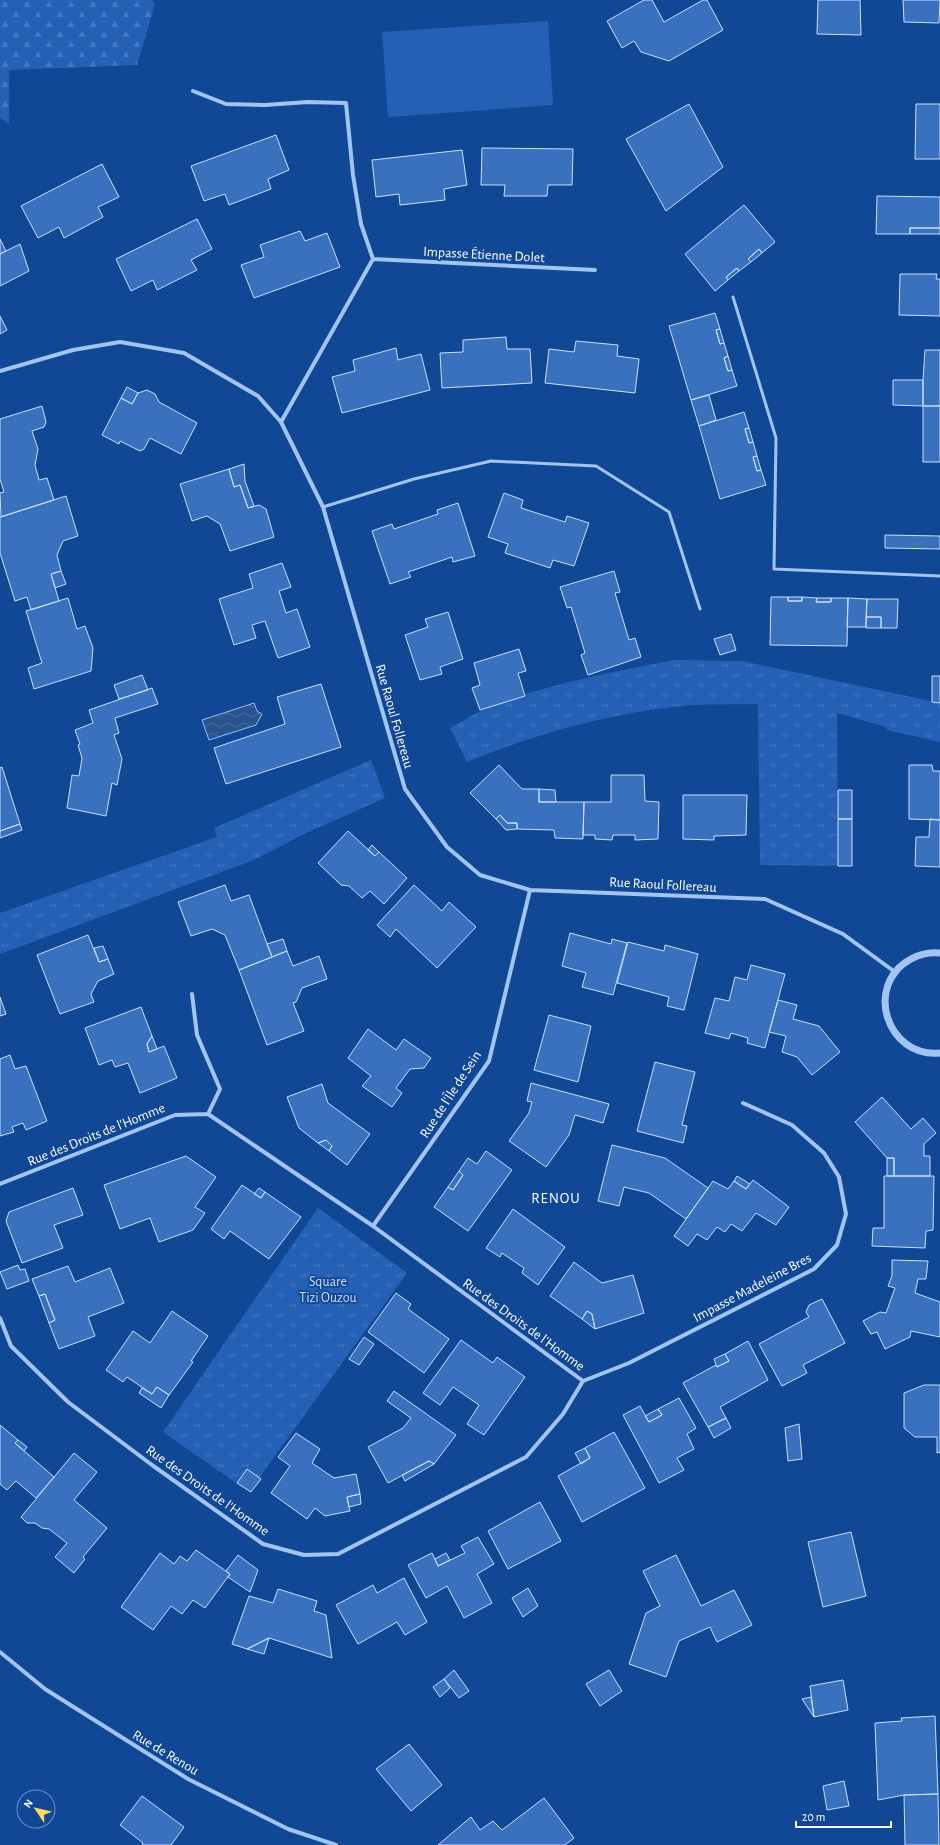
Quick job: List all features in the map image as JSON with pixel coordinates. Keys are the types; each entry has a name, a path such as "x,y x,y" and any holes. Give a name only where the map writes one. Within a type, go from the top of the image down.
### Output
{"street":[{"path":"193,91 226,104 265,105 308,102 346,103 354,182 362,224 373,259 281,422"},
{"name":"Impasse Étienne Dolet","path":"373,259 595,270"},
{"name":"Rue Raoul Follereau","path":"0,371 73,350 120,342 184,353 258,396 281,422 323,507 405,789 447,847 480,875 530,890 765,899 843,934 895,972"},
{"name":"Rue de l'Île de Sein","path":"373,1226 489,1061 530,890"},
{"path":"940,953 920,955 906,962 895,972 888,986 885,1001 886,1016 892,1030 902,1042 916,1050 931,1054 940,1053"},
{"path":"192,994 197,1035 220,1089 208,1114"},
{"name":"Impasse Madeleine Bres","path":"583,1381 629,1363 814,1269 836,1245 846,1214 838,1177 824,1153 792,1125 744,1103"},
{"name":"Rue des Droits de l'Homme","path":"0,1184 175,1115 208,1114 373,1226 583,1381 564,1414 526,1456 338,1554 304,1555 263,1544 172,1480 68,1402 11,1346 0,1318"},
{"name":"Rue de Renou","path":"0,1652 45,1689 188,1779 288,1829 336,1845"}],"lane":[{"path":"733,297 776,438 774,570 940,576"},
{"path":"323,507 414,479 491,461 596,466 669,512 700,608"}],"green space":[{"path":"0,0 152,0 155,4 137,65 9,70 9,124 0,118"},
{"path":"548,21 553,105 388,117 382,32"},
{"path":"674,660 742,661 940,703 940,742 887,730 886,727 837,713 838,866 760,865 758,704 684,706 620,715 568,727 517,743 467,762 450,728 483,710 556,685"},
{"path":"371,760 385,798 304,834 254,860 0,954 0,913 217,837 214,828"},
{"name":"Square Tizi Ouzou","path":"318,1208 407,1273 249,1492 163,1432"}],"water":[{"path":"254,703 257,711 262,714 256,725 209,740 202,720"}],"building":[{"path":"644,0 652,0 664,22 703,0 707,0 723,30 669,61 641,52 634,41 622,48 607,21"},
{"path":"818,0 860,0 861,35 817,34"},
{"path":"903,0 940,0 939,23 904,22"},
{"path":"689,104 723,167 666,211 626,139"},
{"path":"916,104 940,104 940,159 915,159"},
{"path":"276,135 289,170 268,179 271,189 229,205 225,194 204,201 191,166"},
{"path":"482,148 573,149 572,185 548,185 547,196 504,196 505,185 481,185"},
{"path":"462,150 467,185 444,189 445,200 400,205 399,194 376,197 372,160"},
{"path":"102,164 119,197 98,207 103,217 64,238 59,227 38,238 21,206"},
{"path":"877,196 940,197 940,228 910,228 910,234 876,234"},
{"path":"744,205 775,242 762,253 759,249 748,259 751,262 739,271 737,268 726,277 728,280 715,291 685,254"},
{"path":"197,219 212,249 191,260 197,270 157,290 153,280 131,291 116,259"},
{"path":"910,228 940,228 940,234 910,234"},
{"path":"300,231 305,241 327,233 340,267 254,298 241,265 264,257 260,245"},
{"path":"0,239 6,251 0,254"},
{"path":"20,244 29,271 0,286 0,254"},
{"path":"759,249 762,253 751,262 748,259"},
{"path":"737,268 739,271 728,280 726,277"},
{"path":"900,274 937,274 936,279 940,279 940,316 899,315"},
{"path":"715,313 720,329 716,330 720,344 724,343 728,356 724,358 728,371 732,370 737,386 691,400 669,326"},
{"path":"0,316 7,330 0,334"},
{"path":"720,329 724,343 720,344 716,330"},
{"path":"506,337 507,349 530,349 532,383 442,388 440,353 463,352 463,340"},
{"path":"576,341 618,345 617,356 639,359 635,393 545,383 549,349 574,352"},
{"path":"396,348 398,360 421,354 430,390 342,413 332,377 355,371 353,360"},
{"path":"925,350 940,350 940,406 923,406"},
{"path":"728,356 732,370 728,371 724,358"},
{"path":"893,380 923,380 923,406 893,405"},
{"path":"127,387 138,393 132,404 121,398"},
{"path":"147,390 155,394 159,402 197,423 181,454 150,438 144,449 140,451 120,441 119,444 102,435 121,398 132,404 138,393"},
{"path":"709,395 716,420 699,426 691,400"},
{"path":"42,406 46,422 44,427 32,431 38,449 35,465 39,480 47,478 54,500 1,517 0,493 4,492 0,479 0,419"},
{"path":"923,406 940,406 940,462 923,462"},
{"path":"744,412 749,428 745,429 749,443 753,442 757,456 753,457 757,471 761,470 766,485 720,499 699,426"},
{"path":"749,428 753,442 749,443 745,429"},
{"path":"757,456 761,470 757,471 753,457"},
{"path":"244,464 245,481 254,506 248,508 240,485 234,487 229,469"},
{"path":"229,469 234,487 240,485 248,508 259,505 266,509 274,537 230,551 220,524 207,516 192,521 180,484"},
{"path":"504,493 523,500 521,508 565,522 567,516 589,523 574,566 553,560 550,568 505,553 508,544 488,537"},
{"path":"66,496 78,536 63,541 57,555 61,571 51,574 59,601 31,610 27,597 15,601 0,553 0,517"},
{"path":"458,503 475,556 453,562 452,557 408,572 411,577 390,584 372,531 392,524 394,529 438,514 437,510"},
{"path":"885,535 940,536 940,549 885,548"},
{"path":"282,563 291,587 279,591 286,613 297,609 310,647 278,658 265,621 252,625 256,638 234,645 219,599 253,588 249,574"},
{"path":"61,571 66,584 55,588 51,574"},
{"path":"614,571 620,592 615,593 629,640 635,638 641,657 588,675 581,655 585,653 571,607 567,608 560,587"},
{"path":"771,597 788,597 788,601 802,601 802,597 817,598 816,602 831,602 831,598 848,598 847,646 770,645"},
{"path":"788,597 802,597 802,601 788,601"},
{"path":"68,598 77,629 85,626 93,648 91,671 34,689 28,668 42,663 26,611"},
{"path":"817,598 831,598 831,602 816,602"},
{"path":"848,598 867,599 866,627 847,627"},
{"path":"867,599 898,599 897,628 881,628 881,617 866,617"},
{"path":"448,612 463,659 440,667 442,674 420,680 405,635 428,627 425,619"},
{"path":"866,617 881,617 881,628 866,628"},
{"path":"731,634 736,650 720,655 714,639"},
{"path":"519,649 526,671 518,673 525,696 480,710 472,688 480,685 474,663"},
{"path":"142,675 148,690 119,699 114,685"},
{"path":"932,676 940,676 940,703 932,702"},
{"path":"321,684 341,747 226,784 214,748 285,724 277,697"},
{"path":"152,688 158,704 115,718 119,733 114,735 122,759 117,785 112,783 106,816 67,808 72,775 79,776 82,758 78,745 80,744 75,730 93,723 89,710"},
{"path":"499,765 522,789 539,789 539,802 584,802 583,839 555,838 554,830 517,829 517,823 507,823 500,815 496,819 470,793"},
{"path":"909,765 932,765 933,771 940,771 940,820 909,819"},
{"path":"2,767 20,824 0,831 0,768"},
{"path":"611,775 644,775 645,801 659,802 658,839 635,840 635,835 613,835 612,840 595,839 595,835 583,835 584,802 611,802"},
{"path":"539,789 555,790 556,802 539,802"},
{"path":"838,790 852,790 852,819 838,819"},
{"path":"683,795 747,795 746,835 714,836 714,840 683,839"},
{"path":"500,815 507,823 517,823 517,829 506,830 496,819"},
{"path":"838,819 852,819 852,866 838,866"},
{"path":"930,819 940,820 940,867 915,866 916,837 929,837"},
{"path":"20,824 22,830 0,838 0,831"},
{"path":"348,831 375,856 379,852 407,878 384,904 370,891 362,898 349,886 341,885 318,863"},
{"path":"372,845 379,852 375,856 368,850"},
{"path":"225,885 231,901 249,895 272,957 239,970 225,935 212,929 191,936 178,902"},
{"path":"414,885 442,911 449,902 476,927 437,968 396,929 390,937 377,925"},
{"path":"570,933 611,944 612,939 627,943 613,995 582,987 586,973 562,966"},
{"path":"88,935 99,962 108,959 114,974 98,981 91,994 94,1002 60,1014 37,955"},
{"path":"283,939 287,951 272,957 267,944"},
{"path":"628,942 664,951 665,945 698,954 684,1010 667,1006 669,997 617,983"},
{"path":"103,946 108,959 99,962 94,948"},
{"path":"287,951 293,966 319,956 327,979 302,988 296,1002 293,1003 304,1031 267,1045 239,970"},
{"path":"751,965 785,974 765,1048 747,1043 748,1038 731,1033 729,1039 705,1033 715,998 729,1001 735,977 747,980"},
{"path":"0,997 6,1014 0,1016"},
{"path":"778,1000 797,1005 793,1019 819,1026 840,1052 812,1075 797,1057 782,1052 786,1036 769,1032"},
{"path":"141,1007 152,1036 147,1044 149,1052 164,1046 177,1078 140,1093 128,1063 115,1067 112,1060 99,1065 85,1028"},
{"path":"549,1015 591,1026 578,1082 534,1070"},
{"path":"368,1029 396,1050 404,1039 431,1058 424,1068 410,1069 396,1088 402,1093 392,1107 362,1086 371,1076 348,1058"},
{"path":"152,1036 157,1049 149,1052 147,1044"},
{"path":"10,1055 15,1069 26,1066 47,1121 26,1130 23,1123 12,1127 14,1132 0,1136 0,1059"},
{"path":"655,1062 695,1072 682,1125 687,1126 683,1143 637,1131"},
{"path":"531,1083 609,1104 603,1123 575,1115 569,1135 546,1167 509,1141 529,1113 532,1102 527,1101"},
{"path":"322,1084 328,1103 370,1134 347,1165 329,1151 332,1146 326,1140 318,1143 299,1128 287,1097"},
{"path":"882,1097 911,1129 923,1118 936,1133 924,1144 924,1156 930,1156 930,1176 894,1176 894,1158 887,1158 855,1122"},
{"path":"326,1140 332,1146 329,1151 318,1143"},
{"path":"612,1145 665,1158 708,1188 686,1219 649,1193 624,1187 619,1206 598,1201"},
{"path":"486,1151 512,1170 468,1231 434,1207 448,1187 453,1190 463,1175 459,1171 468,1158 477,1164"},
{"path":"186,1156 216,1177 195,1207 205,1213 193,1230 159,1242 150,1218 120,1229 104,1185"},
{"path":"887,1158 894,1158 894,1176 887,1176"},
{"path":"459,1171 463,1175 453,1190 448,1187"},
{"path":"737,1176 750,1184 746,1189 734,1181"},
{"path":"884,1176 934,1176 933,1230 926,1231 925,1248 872,1246 873,1228 884,1228"},
{"path":"753,1180 789,1207 776,1225 756,1213 742,1231 731,1224 725,1232 717,1227 707,1240 697,1234 688,1246 674,1236 713,1181 728,1189 734,1181 746,1189"},
{"path":"242,1185 261,1198 265,1192 301,1217 269,1259 230,1231 224,1239 211,1229"},
{"path":"73,1188 83,1215 54,1225 63,1248 22,1263 6,1221 9,1212"},
{"path":"259,1188 265,1192 261,1198 254,1194"},
{"path":"513,1209 565,1247 538,1285 522,1273 524,1268 502,1253 500,1257 486,1248"},
{"path":"892,1260 928,1261 926,1279 918,1279 915,1293 940,1302 940,1337 911,1331 910,1337 885,1349 877,1332 871,1334 863,1321 880,1312 886,1313 895,1288 888,1286 892,1276"},
{"path":"574,1262 602,1283 633,1275 644,1313 595,1329 592,1314 587,1311 582,1319 550,1296"},
{"path":"18,1265 20,1270 25,1269 29,1281 7,1289 0,1272"},
{"path":"68,1266 75,1282 110,1268 124,1303 88,1317 95,1336 59,1349 49,1323 55,1320 45,1294 39,1296 32,1279"},
{"path":"396,1293 411,1304 408,1309 449,1339 424,1373 368,1332"},
{"path":"45,1294 55,1320 49,1323 39,1296"},
{"path":"822,1299 845,1343 803,1365 807,1373 782,1386 759,1344 809,1317 806,1312 809,1305"},
{"path":"172,1311 208,1336 191,1361 193,1362 169,1395 157,1387 152,1394 127,1377 123,1382 106,1370 133,1331 150,1343"},
{"path":"587,1311 592,1314 595,1329 582,1319"},
{"path":"364,1337 374,1344 359,1365 349,1359"},
{"path":"461,1340 493,1363 497,1357 525,1377 484,1435 467,1424 479,1405 453,1387 440,1405 423,1393"},
{"path":"748,1341 768,1380 720,1407 726,1418 708,1427 683,1383 716,1365 717,1367 729,1361 725,1354"},
{"path":"725,1354 729,1361 717,1367 714,1359"},
{"path":"924,1385 940,1385 940,1452 937,1453 937,1437 915,1437 904,1428 904,1393"},
{"path":"157,1387 169,1395 161,1408 139,1393 142,1388 152,1394"},
{"path":"394,1391 456,1435 434,1464 429,1461 388,1483 368,1447 403,1428 411,1418 387,1401"},
{"path":"679,1398 696,1428 687,1434 694,1449 677,1458 684,1470 659,1483 623,1415 640,1406 649,1422 662,1415 658,1409"},
{"path":"658,1409 662,1415 649,1422 645,1416"},
{"path":"726,1418 731,1428 714,1438 708,1427"},
{"path":"799,1424 802,1459 788,1461 785,1428"},
{"path":"0,1425 18,1440 15,1443 54,1477 36,1498 16,1481 7,1490 0,1484"},
{"path":"614,1432 645,1488 582,1522 558,1476 590,1458 585,1448"},
{"path":"296,1433 320,1449 312,1463 334,1478 356,1474 360,1494 347,1497 350,1511 325,1516 315,1508 307,1519 271,1493 290,1466 278,1457"},
{"path":"18,1440 27,1447 24,1451 15,1443"},
{"path":"585,1448 590,1458 581,1464 575,1453"},
{"path":"74,1453 97,1472 74,1500 107,1528 83,1557 85,1559 74,1573 55,1557 67,1543 49,1529 42,1528 35,1523 27,1523 21,1517"},
{"path":"429,1461 434,1464 405,1481 402,1475"},
{"path":"247,1469 261,1479 251,1492 237,1483"},
{"path":"360,1494 361,1504 349,1507 347,1497"},
{"path":"540,1502 561,1541 508,1569 488,1531"},
{"path":"851,1532 866,1596 823,1607 808,1542"},
{"path":"478,1537 494,1564 477,1574 492,1603 464,1618 447,1586 426,1598 408,1565 432,1553 438,1566 465,1553 461,1546"},
{"path":"196,1550 230,1574 205,1608 193,1600 182,1614 171,1606 153,1630 121,1607 160,1553 174,1564 180,1556 187,1561"},
{"path":"446,1553 450,1560 438,1566 435,1559"},
{"path":"238,1555 258,1570 250,1592 228,1577 230,1574 226,1571"},
{"path":"676,1555 701,1606 734,1590 752,1625 717,1642 710,1627 679,1641 666,1677 629,1664 646,1613 660,1606 643,1571"},
{"path":"404,1578 427,1622 405,1635 397,1622 358,1644 336,1605 373,1585 377,1593"},
{"path":"528,1588 538,1606 523,1617 512,1598"},
{"path":"278,1589 317,1601 314,1611 326,1615 332,1658 269,1638 247,1649 232,1644 249,1596 273,1603"},
{"path":"269,1638 264,1654 247,1649"},
{"path":"454,1670 469,1691 459,1698 444,1679"},
{"path":"609,1670 622,1691 600,1706 586,1684"},
{"path":"444,1679 450,1688 440,1697 433,1687"},
{"path":"843,1680 848,1710 814,1717 810,1686"},
{"path":"811,1697 814,1717 802,1699"},
{"path":"935,1716 938,1794 904,1795 878,1800 875,1723 902,1721 901,1718"},
{"path":"409,1744 442,1785 411,1811 376,1769"},
{"path":"844,1781 849,1806 827,1810 823,1786"},
{"path":"938,1794 939,1845 905,1845 904,1795"},
{"path":"142,1796 184,1827 171,1845 142,1845 143,1843 120,1825"},
{"path":"544,1798 574,1838 565,1845 438,1845 471,1817 480,1830 493,1821 502,1830"}],"district":[{"name":"RENOU","path":"556,1198"}]}
